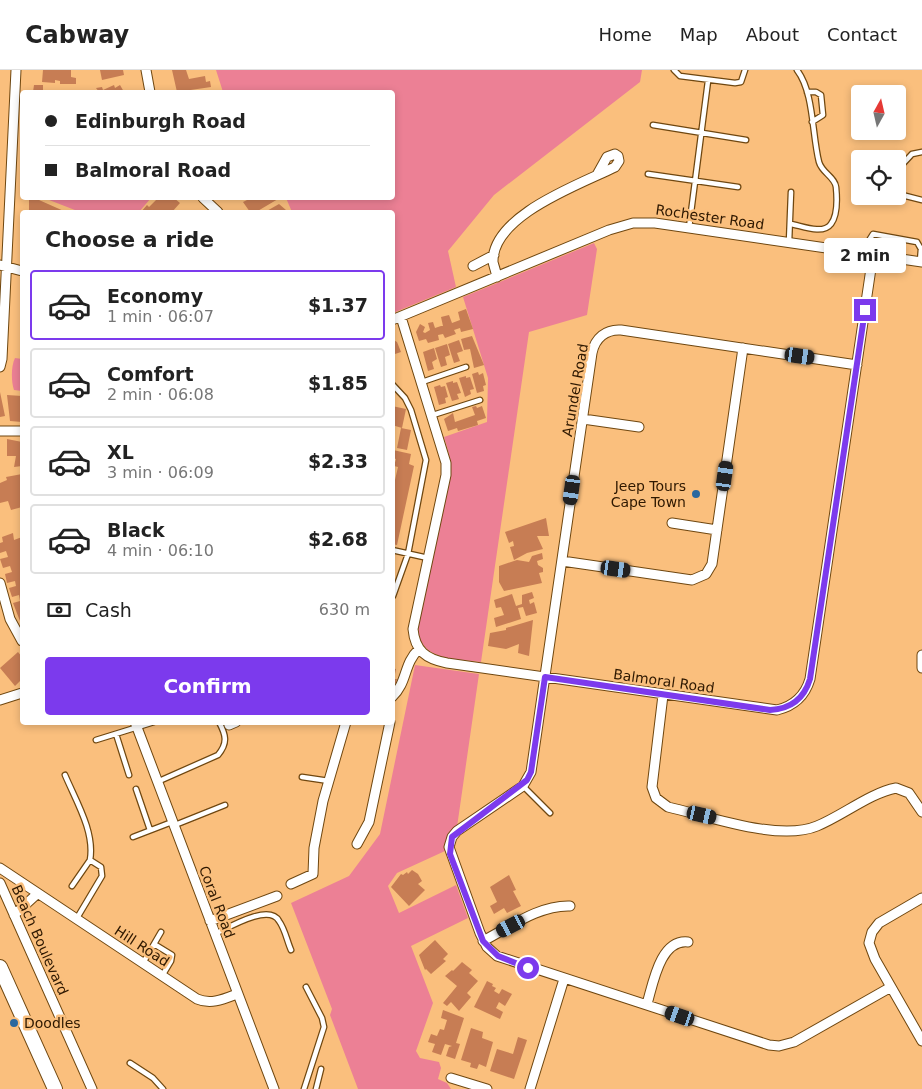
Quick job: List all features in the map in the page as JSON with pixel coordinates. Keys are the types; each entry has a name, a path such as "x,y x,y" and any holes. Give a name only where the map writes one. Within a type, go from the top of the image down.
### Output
{"main road":[{"path":"0,967 55,1089"}],"street":[{"path":"0,366 3,266 16,70"},
{"path":"146,70 150,90"},
{"path":"497,276 494,255 506,230 517,220 554,196 597,175"},
{"path":"205,200 216,210"},
{"name":"Rochester Road","path":"397,319 497,276 625,225 655,223 921,262"},
{"name":"Balmoral Road","path":"419,650 427,658 436,661 770,710 790,706 805,692 810,679 872,254"},
{"path":"473,266 494,255"},
{"path":"3,266 20,270"},
{"path":"395,693 402,685 408,660 419,650 414,639 413,628 446,475 444,453 422,382 397,319"},
{"name":"Arundel Road","path":"523,786 531,772 593,347 598,338 606,332 621,330 857,365"},
{"path":"562,561 697,579 706,574 711,568 743,348"},
{"path":"582,419 639,427"},
{"path":"0,431 20,430"},
{"path":"672,523 717,530"},
{"path":"1,587 10,619 20,637"},
{"path":"922,655 922,668"},
{"path":"0,700 20,693"},
{"path":"663,695 652,787 656,798 668,807 771,831 789,832 817,826 896,788 909,793 922,812"},
{"name":"Coral Road","path":"136,725 274,1089"},
{"path":"291,884 313,874 314,848 345,725"},
{"path":"357,844 369,822 389,725"},
{"path":"523,786 457,831 450,842 450,854 483,941 492,952 503,959 647,1004 769,1046 779,1046 808,1036 891,988"},
{"name":"Hill Road","path":"0,868 76,920 204,1002 216,1001 237,994"},
{"name":"Beach Boulevard","path":"0,883 92,1089"},
{"path":"14,915 37,894"},
{"path":"210,921 277,896"},
{"path":"922,898 879,923 872,932 870,948 922,1041"},
{"path":"483,941 550,908 570,906"},
{"path":"647,1004 656,974 668,949 678,942 688,942"},
{"path":"530,1089 564,979"},
{"path":"451,1078 487,1089"}],"lane":[{"path":"674,70 680,76 708,81 741,82 745,70"},
{"path":"791,224 815,229 827,228 834,218 836,208 836,186 821,168 807,92 803,79 797,70"},
{"path":"689,228 708,81"},
{"path":"807,92 816,92 821,95 823,115 812,122"},
{"path":"653,125 746,140"},
{"path":"906,160 912,154 922,152"},
{"path":"648,174 738,188"},
{"path":"789,242 791,192"},
{"path":"906,196 922,200"},
{"path":"872,254 868,242 873,234 916,242 921,248 921,262"},
{"path":"422,382 466,367"},
{"path":"395,387 405,398 411,410 426,460 408,554 395,590"},
{"path":"432,416 480,400"},
{"path":"395,551 428,558"},
{"path":"96,740 136,725"},
{"path":"157,782 218,755 223,749 225,737 220,725"},
{"path":"116,734 129,775"},
{"path":"65,775 86,827 91,852 90,860 72,886"},
{"path":"302,777 330,781"},
{"path":"523,786 550,814"},
{"path":"136,789 150,830"},
{"path":"133,837 225,805"},
{"path":"76,920 103,872 99,866 90,860"},
{"path":"215,934 259,915 271,914 279,920 291,950"},
{"path":"143,963 161,932"},
{"path":"154,944 172,956 162,976"},
{"path":"304,1089 324,1027 322,1018 306,987"},
{"path":"130,1063 153,1078 163,1089"},
{"path":"316,1089 321,1069"}],"shaded area":[{"path":"216,70 642,70 640,82 494,195 448,251 456,287 395,312 395,210 291,210 287,200 395,200 395,90 222,90"},
{"path":"49,200 149,200 141,210 75,210"},
{"path":"594,243 597,249 587,315 529,332 481,662 441,656 425,647 420,639 418,628 451,474 449,454 444,437 487,422 488,378 463,297"},
{"path":"15,358 20,359 20,391 14,390 13,386 12,369"},
{"path":"415,665 479,674 457,827 447,836 445,851 397,873 388,886 399,913 456,885 468,918 411,946 433,1003 416,1051 420,1058 439,1062 441,1068 438,1079 447,1083 451,1089 358,1089 330,1015 332,1009 291,903 349,876 380,834"}],"building":[{"path":"43,70 71,70 71,77 76,78 76,84 60,84 60,81 55,80 55,83 42,82"},
{"path":"100,70 123,70 124,75 102,80"},
{"path":"172,70 186,70 189,79 205,76 206,82 210,81 211,87 177,90"},
{"path":"34,85 43,85 43,90 33,90"},
{"path":"114,85 115,88 120,85 123,90 103,90"},
{"path":"29,200 39,200 62,210 29,210"},
{"path":"156,200 176,200 180,203 174,210 143,210 147,205 149,207"},
{"path":"247,200 276,200 259,210 249,210 243,202"},
{"path":"279,204 286,210 268,210"},
{"path":"466,309 473,329 461,332 460,328 454,330 456,334 445,338 443,334 438,335 439,340 428,343 426,339 419,341 416,332 420,324 425,327 423,332 425,333 430,330 428,323 433,322 435,328 443,326 441,317 449,315 452,323 460,320 458,312"},
{"path":"472,336 484,365 474,368 470,349 464,350 461,339"},
{"path":"459,340 463,351 457,353 460,361 454,363 448,344"},
{"path":"395,341 397,342 401,352 395,354"},
{"path":"447,344 450,355 445,357 447,365 441,367 435,348"},
{"path":"434,348 437,359 432,362 434,369 428,371 423,352"},
{"path":"478,372 479,375 483,373 486,385 483,386 484,391 477,393 472,374"},
{"path":"466,376 466,378 470,377 474,389 470,390 471,394 465,397 459,378"},
{"path":"453,381 453,383 457,382 461,393 457,394 459,399 452,401 446,383"},
{"path":"440,385 441,387 445,386 448,397 445,398 446,403 439,405 434,387"},
{"path":"0,392 5,416 0,417"},
{"path":"7,395 20,396 20,422 10,421"},
{"path":"476,406 477,408 482,406 486,418 477,421 478,425 458,431 457,428 448,431 444,419 453,413 455,422 475,415 472,407"},
{"path":"395,407 406,409 402,428 395,426"},
{"path":"401,428 411,430 407,450 397,448"},
{"path":"7,439 20,442 20,466 14,467 16,456 7,456"},
{"path":"395,450 411,454 409,464 414,466 397,545 395,545 395,480 398,467 395,466"},
{"path":"20,474 20,508 11,510 8,501 0,503 0,483 7,480 6,477"},
{"path":"546,518 549,536 537,536 543,549 527,553 514,560 510,547 514,546 513,541 509,543 505,532"},
{"path":"13,533 14,540 20,538 20,601 19,595 12,597 9,588 16,586 15,581 7,583 5,574 12,572 10,566 3,568 0,559 8,557 6,551 0,553 0,543 3,542 2,537"},
{"path":"542,553 543,559 537,561 538,565 543,568 543,572 539,573 542,583 504,591 499,582 499,566 517,560 529,562 532,556"},
{"path":"532,592 534,598 529,600 530,604 534,602 537,613 526,616 523,607 518,608 521,619 496,627 494,618 504,615 501,607 496,608 494,600 512,594 516,606 522,604 522,595"},
{"path":"20,601 20,621 13,603"},
{"path":"533,620 529,656 518,653 519,644 506,649 488,646 490,633 506,630 506,628"},
{"path":"18,652 20,654 20,681 15,686 0,668"},
{"path":"412,870 418,874 422,881 418,884 425,890 409,906 391,887 401,874 403,875 407,872 408,874"},
{"path":"509,875 516,890 513,891 521,906 507,913 504,908 494,914 490,906 497,902 490,887"},
{"path":"435,940 448,954 443,959 446,961 431,974 425,970 419,955"},
{"path":"462,962 472,970 469,973 478,981 467,993 471,997 459,1011 451,1002 447,1006 443,1003 457,986 445,976"},
{"path":"487,981 493,984 492,986 496,988 494,991 499,994 502,989 512,994 505,1006 499,1002 496,1008 503,1012 500,1019 474,1007"},
{"path":"443,1010 464,1018 456,1043 460,1044 455,1059 446,1056 449,1047 452,1046 445,1044 441,1055 432,1052 435,1044 428,1042 431,1034 437,1036 440,1029 444,1030 447,1020 441,1018"},
{"path":"471,1028 483,1032 482,1038 493,1042 486,1067 479,1064 477,1069 470,1067 471,1063 461,1060"},
{"path":"518,1037 527,1040 514,1079 490,1071 497,1049 513,1054"}],"place":[{"name":"Jeep Tours Cape Town","path":"696,494"},
{"name":"Doodles","path":"14,1023"}],"route":[{"path":"528,968 503,959 492,952 483,941 450,854 452,837 457,831 523,786 527,780 531,772 545,677 770,710 790,706 805,692 810,679 865,310"}]}
